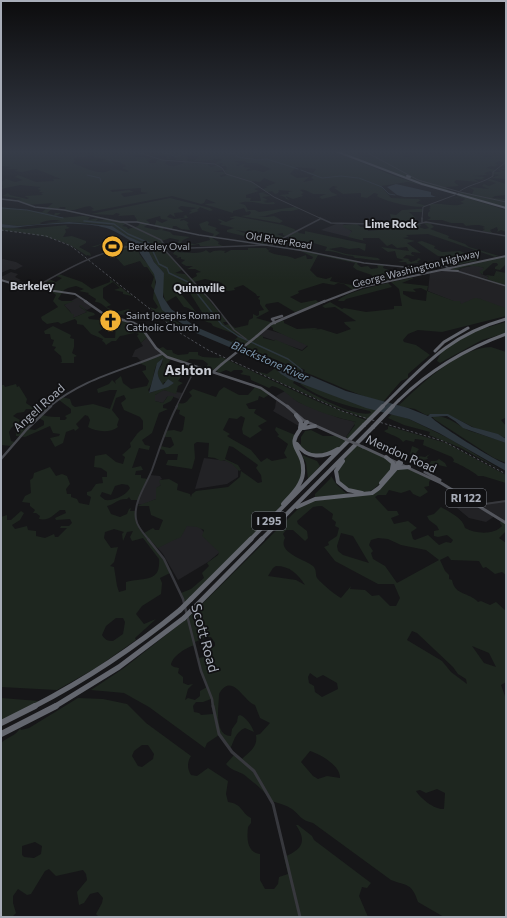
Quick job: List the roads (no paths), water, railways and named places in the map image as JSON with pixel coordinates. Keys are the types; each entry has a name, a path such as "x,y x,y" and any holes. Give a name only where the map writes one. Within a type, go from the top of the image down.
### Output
{"highway":[{"path":"458,195 506,208"},
{"path":"465,195 506,208"},
{"path":"454,196 465,197"},
{"name":"I 295","path":"1,723 52,698 98,671 140,642 180,610 270,521 346,440 364,425 441,349 457,337 484,325 506,318"},
{"name":"I 295","path":"1,734 58,705 101,680 144,650 184,618 422,379 449,360 472,348 506,334"},
{"path":"296,415 302,422 302,429"},
{"path":"308,422 297,436 296,442 300,449 308,454 319,456 327,455 346,440"},
{"path":"270,521 303,478 303,465 294,442 294,436 302,429 309,426 315,426"},
{"path":"354,446 336,471 336,478 344,488 356,493 368,492 376,488 401,462"},
{"path":"386,457 393,463 391,471"},
{"path":"283,518 308,500 372,493 379,488 398,468 401,462"},
{"path":"398,468 403,466 409,467"}],"main road":[{"name":"Old River Road","path":"1,199 18,201 35,207 64,210 123,222 137,222 195,234 269,245 364,263 432,268 447,267"},
{"name":"George Washington Highway","path":"275,323 316,305 364,287 447,267 506,256"},
{"name":"George Washington Highway","path":"212,372 266,329 290,314 366,287 440,270 447,267"},
{"path":"447,267 506,286"},
{"path":"440,270 458,271"},
{"name":"Mendon Road","path":"1,280 34,288 72,293 105,315 134,323 140,327 162,354 196,367 261,388 275,396 308,422 346,440"},
{"name":"Angell Road","path":"1,459 29,427 72,390 97,378 162,354"},
{"path":"217,368 216,372 220,374"},
{"name":"Mendon Road","path":"287,406 296,415 315,426 435,477 506,522"},
{"name":"Mendon Road","path":"364,446 386,457 401,462 479,505"}],"street":[{"path":"269,195 320,219 338,224 414,225 422,222 506,236"},
{"path":"469,195 506,202"},
{"path":"422,222 423,207 454,196"},
{"path":"34,288 78,265 105,254 134,247 155,244 166,250 269,245 320,219"},
{"path":"123,222 161,240 166,250 211,301 234,330 246,339"},
{"name":"Scott Road","path":"196,367 164,430 154,463 136,505 136,519 139,527 164,559 183,599 201,671 212,699 215,722 219,734 232,752 241,758 254,771 273,804 300,917"},
{"path":"479,505 506,501"}],"water":[{"path":"397,195 431,195 436,197 404,197"},
{"name":"Blackstone River","path":"69,222 112,226 127,236 145,244 154,262 164,273 163,297 171,309 196,327 346,391 408,408 428,416 430,414 448,414 472,427 498,434 506,439 506,443 463,428 447,416 431,417 467,442 491,457 506,464 506,471 439,433 409,419 366,408 289,379 281,374 272,365 196,333 162,310 154,291 156,282 154,274 140,253 138,245 116,232 94,225 76,224 12,228 1,227 1,224 18,226"},
{"path":"163,358 158,371 158,376 163,385 168,379 174,383 168,387 149,393 157,363"}],"waterway":[{"path":"1,208 27,210 63,218"},
{"name":"Blackstone River","path":"84,221 114,224 128,234 149,243 159,264 167,268 169,273 188,282 222,325 238,336 288,359 302,370 302,373"}],"railway":[{"path":"1,230 46,236 71,246 180,333 208,350 342,411 443,441 506,474"}],"place":[{"name":"Berkeley Oval","path":"112,246"},
{"name":"Saint Josephs Roman Catholic Church","path":"111,321"}],"district":[{"name":"Lime Rock","path":"391,224"},
{"name":"Berkeley","path":"32,286"},
{"name":"Quinnville","path":"199,288"},
{"name":"Ashton","path":"188,370"}]}
